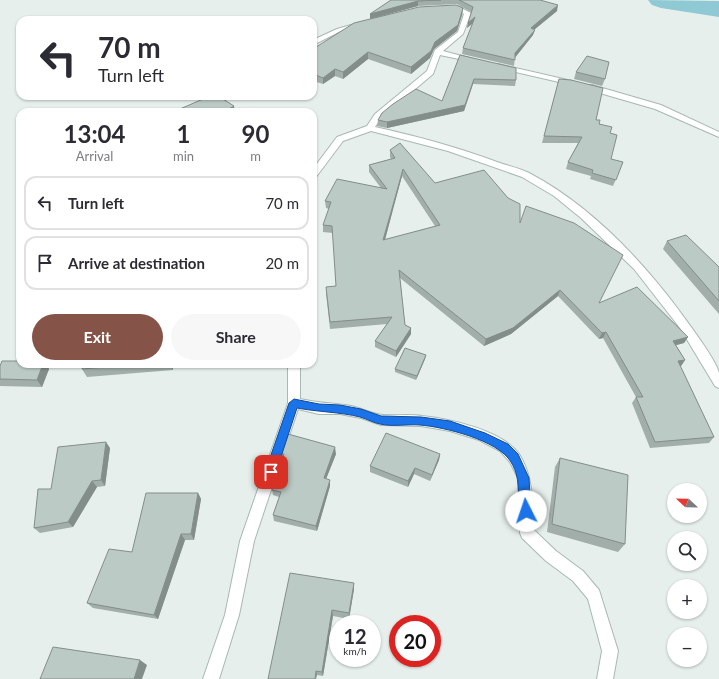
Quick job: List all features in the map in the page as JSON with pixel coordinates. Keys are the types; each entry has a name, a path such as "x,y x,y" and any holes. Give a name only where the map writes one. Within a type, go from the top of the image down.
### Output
{"lane":[{"path":"370,128 378,116 430,72 438,52 460,33 468,13 457,8 442,9"},
{"path":"317,41 339,30 368,23"},
{"path":"438,52 590,87 658,107 719,136"},
{"path":"317,169 340,139 370,128 432,142 479,157 528,176 564,198 595,225 658,290 707,359 719,383"},
{"path":"211,679 232,615 247,541 294,403 294,368"},
{"path":"294,403 319,408 340,409 361,413 381,420 421,421 450,426 482,436 504,448 514,458 524,478 528,533 551,556 578,576 594,595 610,651 605,679"}],"building":[{"path":"391,0 441,0 418,1 370,14"},
{"path":"459,0 540,0 558,5 531,28 535,30 515,53 515,60 463,48 475,17 468,23 473,7"},
{"path":"456,5 463,8 458,25 435,42 431,51 411,67 368,52 343,72 335,69 323,78 317,76 317,46 354,23 419,7"},
{"path":"460,55 516,68 516,80 474,79 465,105 387,122 378,120 382,113 393,104 416,89 442,101"},
{"path":"587,56 609,62 605,79 576,72"},
{"path":"559,79 571,80 603,88 596,120 600,120 599,124 612,127 610,133 617,135 611,159 623,162 616,180 592,173 593,170 568,162 582,137 544,136"},
{"path":"201,100 224,100 234,106 231,108 182,108"},
{"path":"400,143 435,183 484,170 508,198 520,204 520,223 526,206 574,223 623,255 599,303 637,287 688,337 673,341 685,360 678,361 714,437 655,442 636,397 643,397 606,332 602,333 560,290 513,328 486,339 399,270 405,325 411,328 396,351 375,341 392,317 330,322 326,287 336,286 332,226 323,225 331,202 325,201 337,179 387,189 369,165 395,158 390,150","holes":["403,169 440,225 383,240"]},
{"path":"686,235 719,267 719,301 667,241"},
{"path":"405,348 426,355 417,376 395,369"},
{"path":"2,361 16,361 16,368 42,368 37,380 0,379 0,366"},
{"path":"386,433 440,454 432,475 415,468 408,481 370,466"},
{"path":"288,434 335,447 324,478 330,480 316,526 273,515 281,492 272,490 284,454 281,454"},
{"path":"106,442 101,480 92,481 68,522 34,528 38,489 51,489 58,447"},
{"path":"560,458 628,475 625,544 552,524"},
{"path":"146,493 198,493 191,534 181,534 154,615 87,603 109,549 132,552"},
{"path":"290,573 354,583 349,613 332,610 331,615 329,615 329,629 322,672 316,671 315,679 268,679"},
{"path":"53,647 140,660 134,679 40,679"}],"waterway":[{"path":"661,0 719,9"}],"route":[{"path":"271,472 294,403 319,408 340,409 361,413 381,420 421,421 450,426 482,436 504,448 514,458 524,478 526,511"}]}
